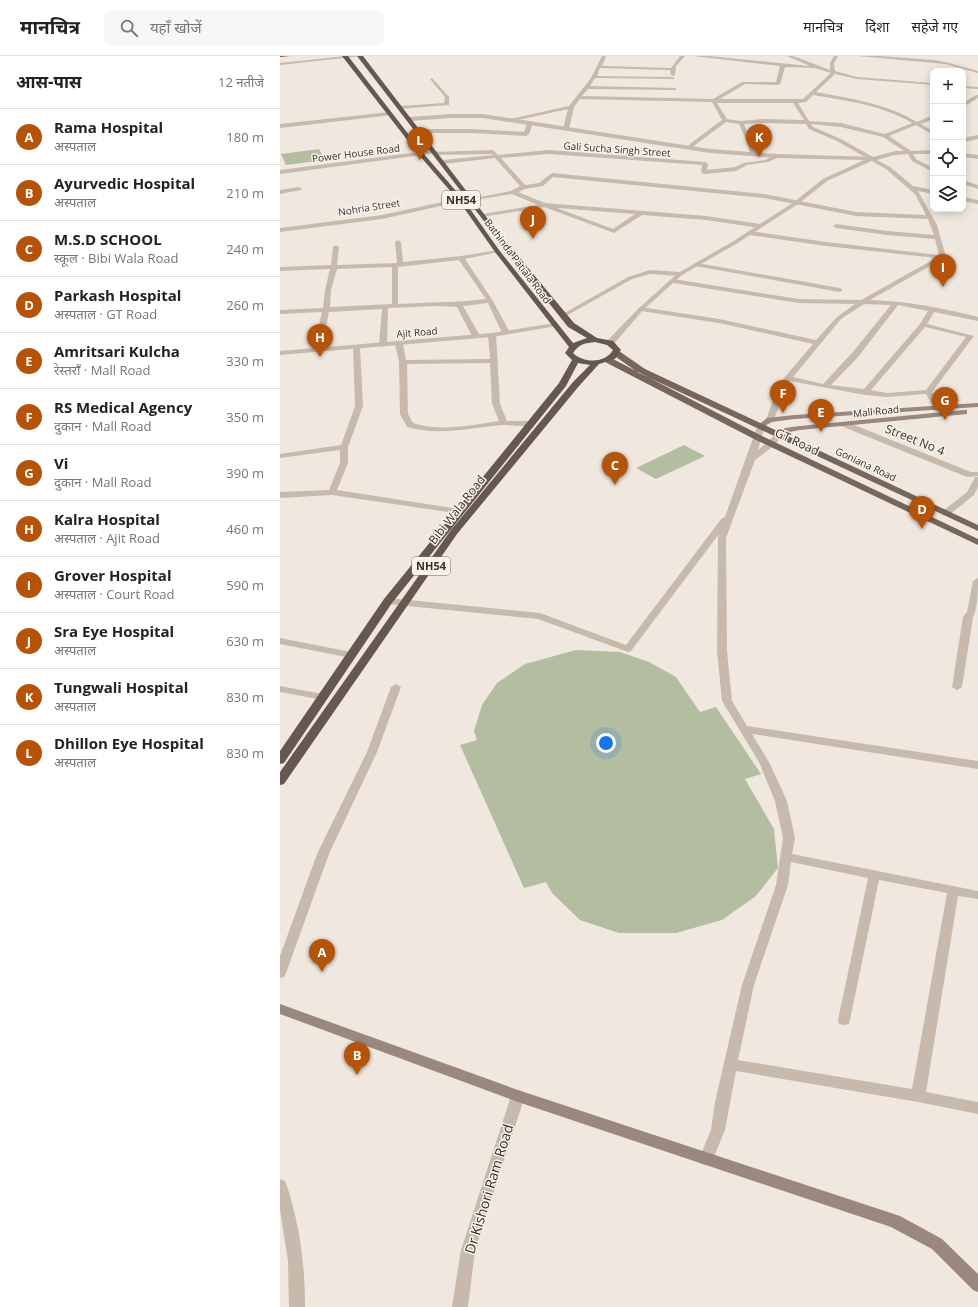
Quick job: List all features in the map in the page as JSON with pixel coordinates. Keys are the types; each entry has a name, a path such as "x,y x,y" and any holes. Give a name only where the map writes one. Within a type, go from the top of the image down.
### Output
{"highway":[{"name":"NH54","path":"360,56 483,216 564,315 570,325 595,340 610,343"},
{"name":"Bathinda Patiala Road","path":"346,57 421,154 461,200 497,251 572,346"},
{"name":"NH54","path":"280,760 388,601 562,384 576,359 569,353 572,346 582,342 595,340"},
{"path":"576,359 589,362 608,360 616,353 617,350 610,343"},
{"name":"Bibi Wala Road","path":"280,782 454,532 576,384 597,362"}],"main road":[{"name":"Goniana Road","path":"616,353 642,371 978,528"},
{"name":"GT Road","path":"608,360 757,437 978,542"},
{"name":"Mall Road","path":"770,420 794,417 978,405"},
{"name":"Mall Road","path":"778,435 788,430 800,428 978,411"},
{"path":"761,426 770,420"},
{"path":"280,1008 518,1096 895,1222 937,1244 978,1285"}],"street":[{"path":"280,64 360,56"},
{"path":"566,128 571,107 593,77 604,56"},
{"path":"679,100 674,89 672,69 675,63 683,56"},
{"path":"695,56 818,68"},
{"path":"789,56 833,73 856,78 930,84"},
{"path":"807,63 808,56"},
{"path":"833,73 832,63 836,56"},
{"path":"859,56 926,60 978,72"},
{"path":"714,101 744,84 778,84 783,65"},
{"path":"599,67 672,69"},
{"path":"578,97 714,101 804,101 833,73"},
{"path":"593,77 673,78"},
{"path":"400,108 447,104 447,97 432,79"},
{"path":"586,87 674,89"},
{"path":"966,87 978,88"},
{"path":"813,93 876,105 900,114 930,131"},
{"path":"965,104 978,96"},
{"path":"714,101 725,120"},
{"path":"795,101 811,128 839,140 888,168 917,193 934,225 943,257"},
{"path":"509,120 571,107"},
{"path":"280,126 390,114"},
{"path":"409,119 451,116 483,116 653,141 690,148 777,156 873,159"},
{"path":"885,136 930,118"},
{"path":"690,148 693,144 725,120 740,123 763,121 807,122 841,125 885,136 909,152 914,160 930,168"},
{"path":"419,131 472,131 526,134 530,123"},
{"path":"740,123 745,135 752,145 753,154"},
{"path":"966,139 978,137"},
{"path":"610,343 641,309 680,274 750,233 796,202 825,180 873,159 930,148"},
{"path":"700,180 710,150"},
{"name":"Power House Road","path":"280,172 435,153 493,152 497,157"},
{"name":"Gali Sucha Singh Street","path":"443,162 549,152 706,164"},
{"path":"909,152 930,152"},
{"path":"966,155 978,157"},
{"path":"700,180 736,170 746,164 777,156"},
{"path":"497,157 524,187"},
{"path":"471,200 513,192 524,187 541,184 552,175 700,180 764,196 856,214 930,217"},
{"path":"966,183 978,187"},
{"path":"910,187 930,191"},
{"path":"280,192 299,189"},
{"path":"513,192 530,200 614,231 640,213"},
{"name":"Nohria Street","path":"280,230 382,217 461,200"},
{"path":"966,200 978,202"},
{"path":"483,216 545,205 706,218 760,226"},
{"path":"836,226 937,237"},
{"path":"750,233 826,244 943,257"},
{"path":"395,307 398,242"},
{"path":"317,350 326,309 328,290 334,267 336,247"},
{"path":"280,269 398,265 461,258 497,251"},
{"path":"770,420 782,385 839,318 861,303 943,257"},
{"path":"461,258 490,301 506,333"},
{"path":"697,264 840,290"},
{"path":"564,315 630,278 650,272 680,274"},
{"path":"673,281 799,301 896,303 978,319"},
{"path":"280,312 434,304 459,305 490,301"},
{"path":"826,385 855,356 896,303"},
{"path":"459,305 476,336"},
{"path":"383,345 385,307"},
{"path":"641,309 719,321 818,343"},
{"path":"865,393 923,325 932,309"},
{"name":"Ajit Road","path":"280,353 492,335 555,325"},
{"path":"787,378 887,396 928,392 970,336 923,325"},
{"path":"492,335 496,404 504,424"},
{"path":"399,344 402,362 404,414 410,425 418,428 435,430 531,423"},
{"path":"332,492 344,463 344,447 359,406 356,347"},
{"path":"402,362 493,361"},
{"path":"928,392 938,408"},
{"name":"Street No 4","path":"844,424 970,475 978,474"},
{"path":"706,1159 718,1130 722,1102 748,985 782,885 789,838 781,801 764,762 727,701 722,651 722,538 751,459 761,426"},
{"path":"751,459 772,443 778,435"},
{"path":"280,456 344,447"},
{"path":"946,513 971,493 978,479"},
{"path":"280,495 332,492 459,512"},
{"path":"388,601 540,616 628,649 732,511"},
{"path":"957,687 968,617 972,612 978,581"},
{"path":"280,641 351,655"},
{"path":"280,973 323,854 372,752 396,687"},
{"path":"280,689 323,697"},
{"path":"744,729 978,765"},
{"path":"786,857 978,895"},
{"path":"844,1020 874,875"},
{"path":"918,1096 953,891"},
{"path":"730,1064 918,1096 978,1108"},
{"name":"Dr Kishori Ram Road","path":"460,1307 468,1250 518,1096"},
{"path":"280,1186 287,1204 297,1275 297,1307"}],"green space":[{"path":"319,149 325,160 286,165 281,154"},
{"path":"684,445 705,456 656,479 636,468"},
{"path":"576,650 620,652 649,662 676,677 700,712 716,707 761,774 745,779 774,829 778,868 756,896 722,920 676,933 619,933 580,920 552,893 546,882 524,888 460,745 477,740 474,731 482,705 497,683 525,664"}],"place":[{"name":"Tungwali Hospital","path":"759,157"},
{"name":"Dhillon Eye Hospital","path":"420,160"},
{"name":"Sra Eye Hospital","path":"533,239"},
{"name":"Grover Hospital","path":"943,287"},
{"name":"Kalra Hospital","path":"320,357"},
{"name":"RS Medical Agency","path":"783,413"},
{"name":"Vi","path":"945,420"},
{"name":"Amritsari Kulcha","path":"821,432"},
{"name":"M.S.D SCHOOL","path":"615,485"},
{"name":"Parkash Hospital","path":"922,529"},
{"name":"Rama Hospital","path":"322,972"},
{"name":"Ayurvedic Hospital","path":"357,1075"}]}
